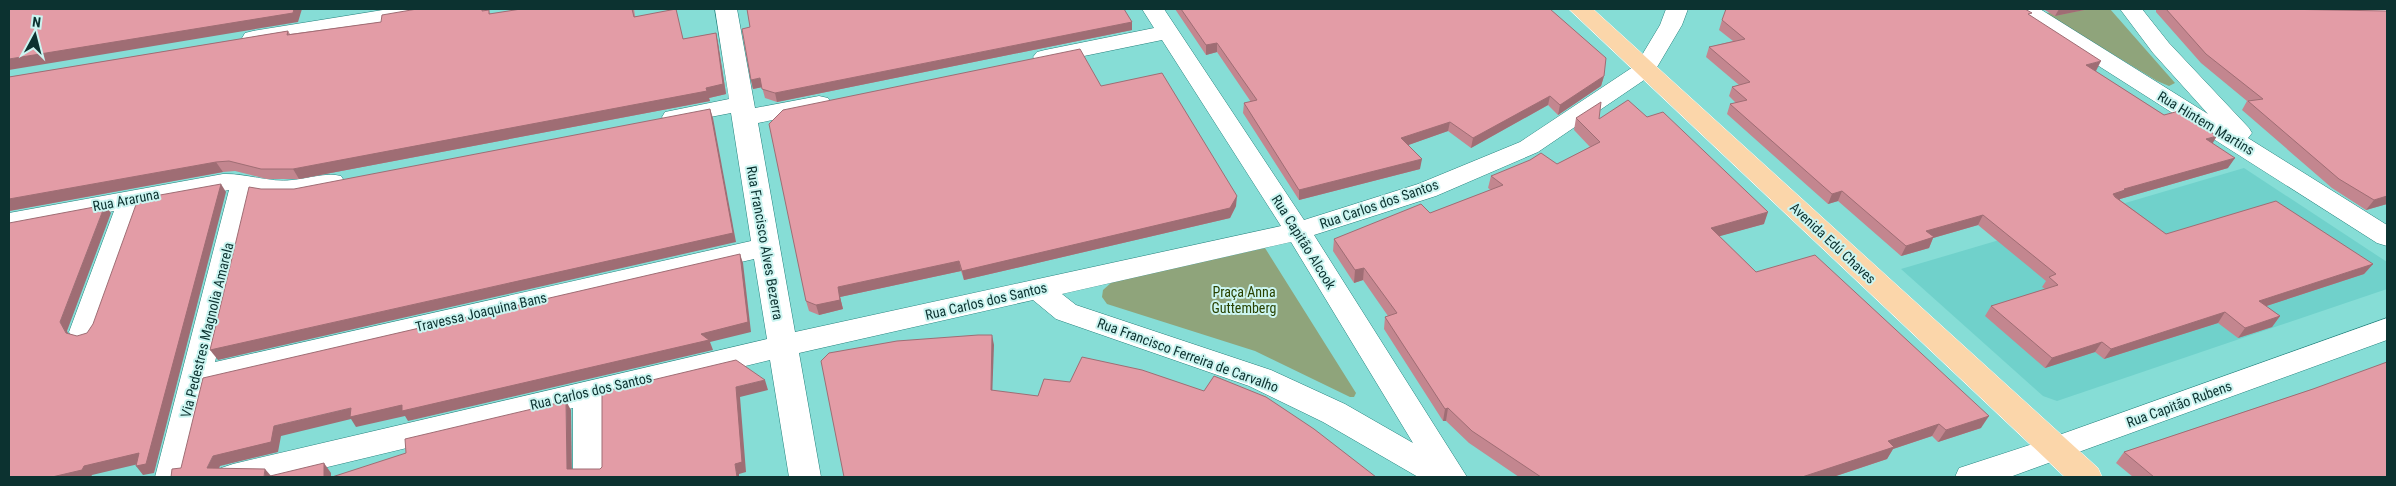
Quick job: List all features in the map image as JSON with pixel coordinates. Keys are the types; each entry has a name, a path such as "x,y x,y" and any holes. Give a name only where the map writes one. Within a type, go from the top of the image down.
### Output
{"main road":[{"name":"Avenida Edú Chaves","path":"1580,9 2086,477"}],"street":[{"path":"230,42 427,9"},
{"name":"Rua Francisco Alves Bezerra","path":"726,9 805,477"},
{"name":"Rua Capitão Alcook","path":"1154,9 1298,232 1451,477"},
{"name":"Rua Carlos dos Santos","path":"233,477 783,346 1298,232 1427,190 1528,147 1645,68 1671,25 1677,9"},
{"name":"Rua Hintem Martins","path":"2025,9 2118,69 2263,157 2387,237"},
{"path":"2131,9 2160,48 2263,157"},
{"path":"2273,9 2387,12"},
{"path":"1023,62 1168,32"},
{"path":"655,120 839,99"},
{"name":"Rua Araruna","path":"9,222 216,183 235,181 267,189 283,190 356,178"},
{"name":"Via Pedestres Magnolia Amarela","path":"171,477 244,183"},
{"path":"84,332 132,198"},
{"name":"Travessa Joaquina Bans","path":"196,378 766,247"},
{"name":"Rua Francisco Ferreira de Carvalho","path":"1039,290 1066,312 1260,378 1334,413 1445,477"},
{"name":"Rua Capitão Rubens","path":"1970,477 2056,449 2387,329"},
{"path":"589,392 589,477"}],"shaded area":[{"path":"2244,168 2387,262 2387,289 2057,401 2043,396 1901,269"}],"green space":[{"path":"2110,9 2175,83 2169,86 2157,81 2045,13"},
{"name":"Praça Anna Guttemberg","path":"1265,248 1356,393 1354,397 1350,397 1255,351 1107,304 1102,297 1103,290 1112,282"}],"building":[{"path":"9,9 294,9 293,13 9,59"},
{"path":"417,9 482,9 482,11 489,10 489,14 521,9 632,9 634,17 676,9 683,39 716,33 723,84 706,88 707,91 293,169 261,169 229,161 216,162 9,199 9,77 288,31 287,35 381,22 382,15"},
{"path":"747,9 1124,9 1132,22 775,93 762,89 760,78 751,80 742,29 750,27"},
{"path":"1181,9 1550,9 1606,58 1604,76 1560,105 1550,96 1473,138 1450,122 1401,138 1422,159 1299,190 1244,103 1257,100 1217,43 1206,45"},
{"path":"1726,9 2025,9 2032,13 2028,14 2101,61 2086,65 2164,115 2179,111 2217,136 2206,139 2235,158 2124,189 2113,194 2115,197 2166,234 2276,201 2373,264 2259,301 2280,316 2245,328 2225,312 2111,349 2102,342 2052,358 1991,306 2058,285 2049,277 2056,274 1983,215 1926,231 1934,237 1906,246 1842,191 1832,194 1730,104 1747,100 1732,87 1750,82 1709,47 1745,39 1722,20"},
{"path":"2166,9 2387,11 2387,196 2374,200 2339,179 2248,101 2263,99 2206,54"},
{"path":"1080,49 1101,86 1162,73 1237,196 1230,208 962,271 959,261 838,287 840,300 816,305 806,301 769,124 783,110"},
{"path":"1628,100 1647,117 1663,112 1768,212 1711,228 1756,272 1815,255 1989,416 1946,430 1939,424 1888,441 1894,447 1802,477 1541,477 1472,431 1448,408 1445,409 1385,317 1397,313 1364,268 1355,270 1334,239 1421,204 1430,213 1503,185 1491,176 1530,160 1541,153 1557,164 1600,142 1576,118 1601,102 1599,119"},
{"path":"710,109 733,233 210,350 249,187 294,189"},
{"path":"221,184 146,464 136,466 139,453 84,466 82,470 52,477 9,477 9,223 105,205 60,322 66,333 77,336 87,333 93,324 138,199"},
{"path":"740,254 748,322 701,334 709,340 402,411 402,405 350,417 351,408 274,426 271,442 213,456 207,468 265,469 264,477 171,477 172,469 181,468 203,378"},
{"path":"992,335 991,390 1038,396 1044,379 1070,382 1082,357 1142,370 1204,391 1214,376 1266,397 1314,429 1376,477 844,477 821,361 829,353 897,341"},
{"path":"736,360 765,380 736,387 742,462 735,464 737,477 332,477 406,453 405,439 566,401 567,469 600,469 602,467 602,392"},
{"path":"2387,362 2387,477 2154,477 2124,452 2313,389"},
{"path":"324,463 324,477 266,477"}]}
